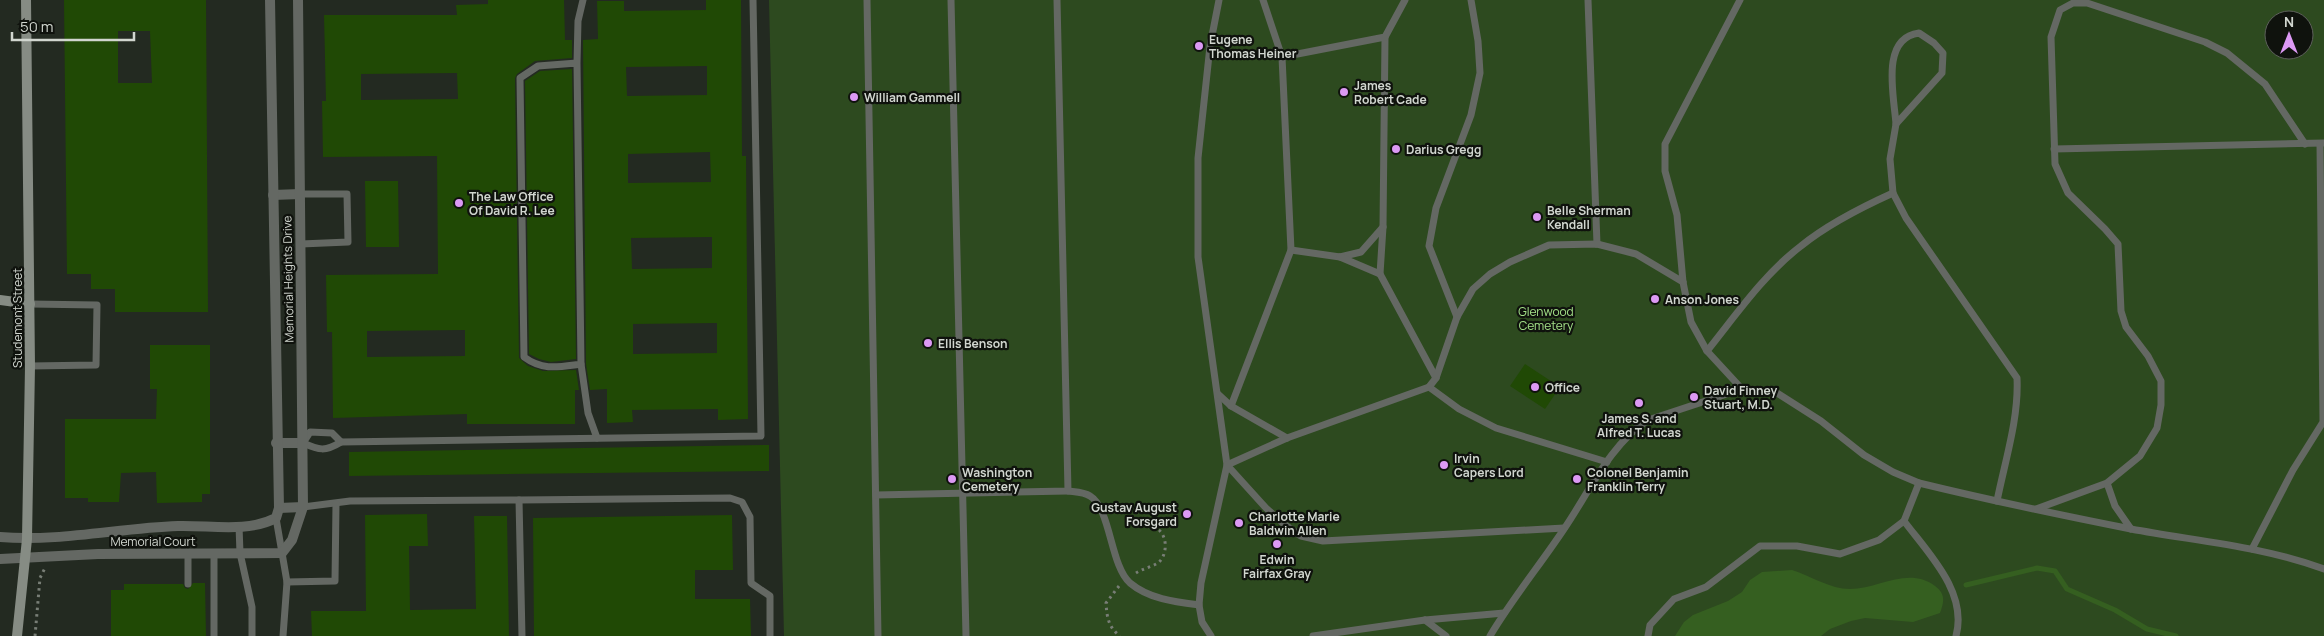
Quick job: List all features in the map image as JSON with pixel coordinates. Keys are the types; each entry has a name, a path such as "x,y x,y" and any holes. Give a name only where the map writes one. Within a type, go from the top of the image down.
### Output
{"main road":[{"name":"Studemont Street","path":"17,636 27,539 30,366 26,0"},
{"path":"0,300 30,304"}],"street":[{"name":"Memorial Heights Drive","path":"270,0 277,513"},
{"name":"Memorial Heights Drive","path":"282,553 292,540 303,507 298,0"},
{"path":"273,195 300,194"},
{"path":"276,443 302,443"},
{"name":"Memorial Court","path":"0,537 27,539 178,526 264,524 277,513 303,507"},
{"name":"Memorial Court","path":"0,559 89,554 282,553"}],"lane":[{"path":"583,0 578,21 577,63 581,364 588,413 597,438"},
{"path":"340,442 332,433 310,432 302,443 316,449 330,449 340,442 761,436 754,0"},
{"path":"867,0 878,636"},
{"path":"951,0 966,636"},
{"path":"1057,0 1068,491"},
{"path":"1211,636 1202,622 1199,605 1201,583 1228,465 1198,257 1198,158 1210,46 1218,0"},
{"path":"1231,406 1291,250 1282,57 1263,0"},
{"path":"1405,0 1385,37 1383,227 1380,274 1436,378"},
{"path":"1457,317 1429,246 1436,208 1471,115 1480,73 1472,0"},
{"path":"1588,0 1597,244"},
{"path":"1740,0 1665,144 1666,171 1677,215 1683,282 1691,322 1707,351 1742,389"},
{"path":"2036,509 2107,483 2140,456 2157,428 2161,382 2148,356 2126,328 2120,304 2118,244 2105,228 2068,193 2055,164 2051,37 2060,10 2073,3 2087,3 2204,42 2227,53 2265,84 2305,144"},
{"path":"1896,124 1942,73 1943,53 1919,33 1910,34 1902,40 1895,52 1892,64 1896,124 1890,159 1893,193 1906,218 2017,378 2018,393 1997,501"},
{"path":"1282,57 1385,37"},
{"path":"577,63 538,66 520,78 524,357 536,366 553,368 581,364"},
{"path":"2054,149 2322,144 2323,422 2293,470 2252,549"},
{"path":"1707,351 1762,284 1800,246 1840,220 1893,193"},
{"path":"300,194 346,194 348,242 301,244"},
{"path":"1340,257 1361,252 1383,227"},
{"path":"1228,465 1287,438 1429,387 1436,378 1457,317 1473,289 1490,274 1510,262 1549,245 1597,244 1636,254 1683,282"},
{"path":"1291,250 1340,257 1380,274"},
{"path":"30,304 97,305 96,365 30,366"},
{"path":"1429,387 1459,409 1496,428 1607,462"},
{"path":"1490,636 1504,612 1564,528 1607,462 1639,426 1648,420 1742,389 1777,393 1821,421 1864,455 1893,472 1919,483 2131,529 2252,549 2303,561 2324,569"},
{"path":"1218,393 1231,406 1287,438"},
{"path":"1228,465 1266,508 1286,525 1301,536 1323,541 1564,528"},
{"path":"1648,636 1650,625 1674,600 1706,587 1760,546 1797,546 1840,554 1880,540 1904,521 1919,483"},
{"path":"2107,483 2115,506 2131,529"},
{"path":"876,495 1081,492 1092,497 1099,506 1120,568 1131,583 1148,595 1173,602 1199,605"},
{"path":"303,507 350,501 730,498 742,502 750,517 751,583 770,596 770,636"},
{"path":"519,500 522,636"},
{"path":"287,582 335,581 336,504"},
{"path":"277,513 287,582 283,636"},
{"path":"1904,521 1949,584 1958,605 1956,636"},
{"path":"238,526 240,553 252,607 252,636"},
{"path":"188,554 188,584"},
{"path":"214,554 214,636"},
{"path":"1313,636 1425,620 1504,612"},
{"path":"1425,620 1446,636"}],"path":[{"path":"36,636 40,578 46,568"}],"green space":[{"name":"Glenwood Cemetery","path":"769,0 2324,0 2324,636 784,636"}],"shaded area":[{"path":"1792,570 1828,585 1850,589 1904,578 1925,580 1941,592 1943,598 1940,613 1913,622 1865,618 1830,629 1821,636 1675,636 1684,622 1693,615 1728,601 1742,592 1750,580 1762,572"}],"building":[{"path":"64,0 206,0 208,312 115,312 115,289 91,289 91,274 67,274","holes":["118,31 150,31 152,83 118,83"]},
{"path":"488,0 564,0 565,40 572,40 572,58 535,61 517,74 515,78 519,358 528,366 543,371 576,370 579,390 575,390 575,424 467,424 467,414 333,418 332,332 327,332 326,275 438,274 437,156 323,157 322,101 326,101 324,15 457,15 456,5 488,4","holes":["457,73 458,99 361,100 361,74","465,330 465,356 367,357 367,331"]},
{"path":"706,0 741,0 742,156 746,156 748,419 718,420 718,409 632,410 633,422 607,423 607,389 590,390 586,364 583,40 598,39 597,1 624,1 624,11 706,10","holes":["707,66 707,95 627,96 626,67","710,152 711,182 628,183 628,154","712,237 712,268 632,269 631,238","717,323 717,353 633,354 633,324"]},
{"path":"572,69 576,359 551,362 529,354 525,81 540,71"},
{"path":"365,181 398,181 399,247 366,247"},
{"path":"150,345 210,345 210,494 202,494 202,502 157,503 156,472 121,473 119,502 88,502 88,498 65,498 65,419 156,419 157,389 150,389"},
{"name":"Office","path":"1525,364 1560,387 1545,409 1510,386"},
{"path":"769,445 769,471 349,476 349,452"},
{"path":"427,514 428,546 409,546 410,610 476,609 474,516 507,516 509,636 312,636 311,611 366,611 365,515"},
{"path":"732,515 733,570 695,570 695,599 750,599 751,636 534,636 533,518"},
{"path":"193,583 205,583 206,636 111,636 111,590 124,590 124,584 183,584 188,589"}],"waterway":[{"path":"1966,585 2037,568 2055,571 2067,589 2115,610 2147,629 2176,636"}],"place":[{"name":"Eugene Thomas Heiner","path":"1199,46"},
{"name":"James Robert Cade","path":"1344,92"},
{"name":"William Gammell","path":"854,97"},
{"name":"Darius Gregg","path":"1396,149"},
{"name":"The Law Office Of David R. Lee","path":"459,203"},
{"name":"Belle Sherman Kendall","path":"1537,217"},
{"name":"Anson Jones","path":"1655,299"},
{"name":"Ellis Benson","path":"928,343"},
{"name":"Office","path":"1535,387"},
{"name":"David Finney Stuart, M.D.","path":"1694,397"},
{"name":"James S. and Alfred T. Lucas","path":"1639,403"},
{"name":"Irvin Capers Lord","path":"1444,465"},
{"name":"Washington Cemetery","path":"952,479"},
{"name":"Colonel Benjamin Franklin Terry","path":"1577,479"},
{"name":"Gustav August Forsgard","path":"1187,514"},
{"name":"Charlotte Marie Baldwin Allen","path":"1239,523"},
{"name":"Edwin Fairfax Gray","path":"1277,544"}]}
